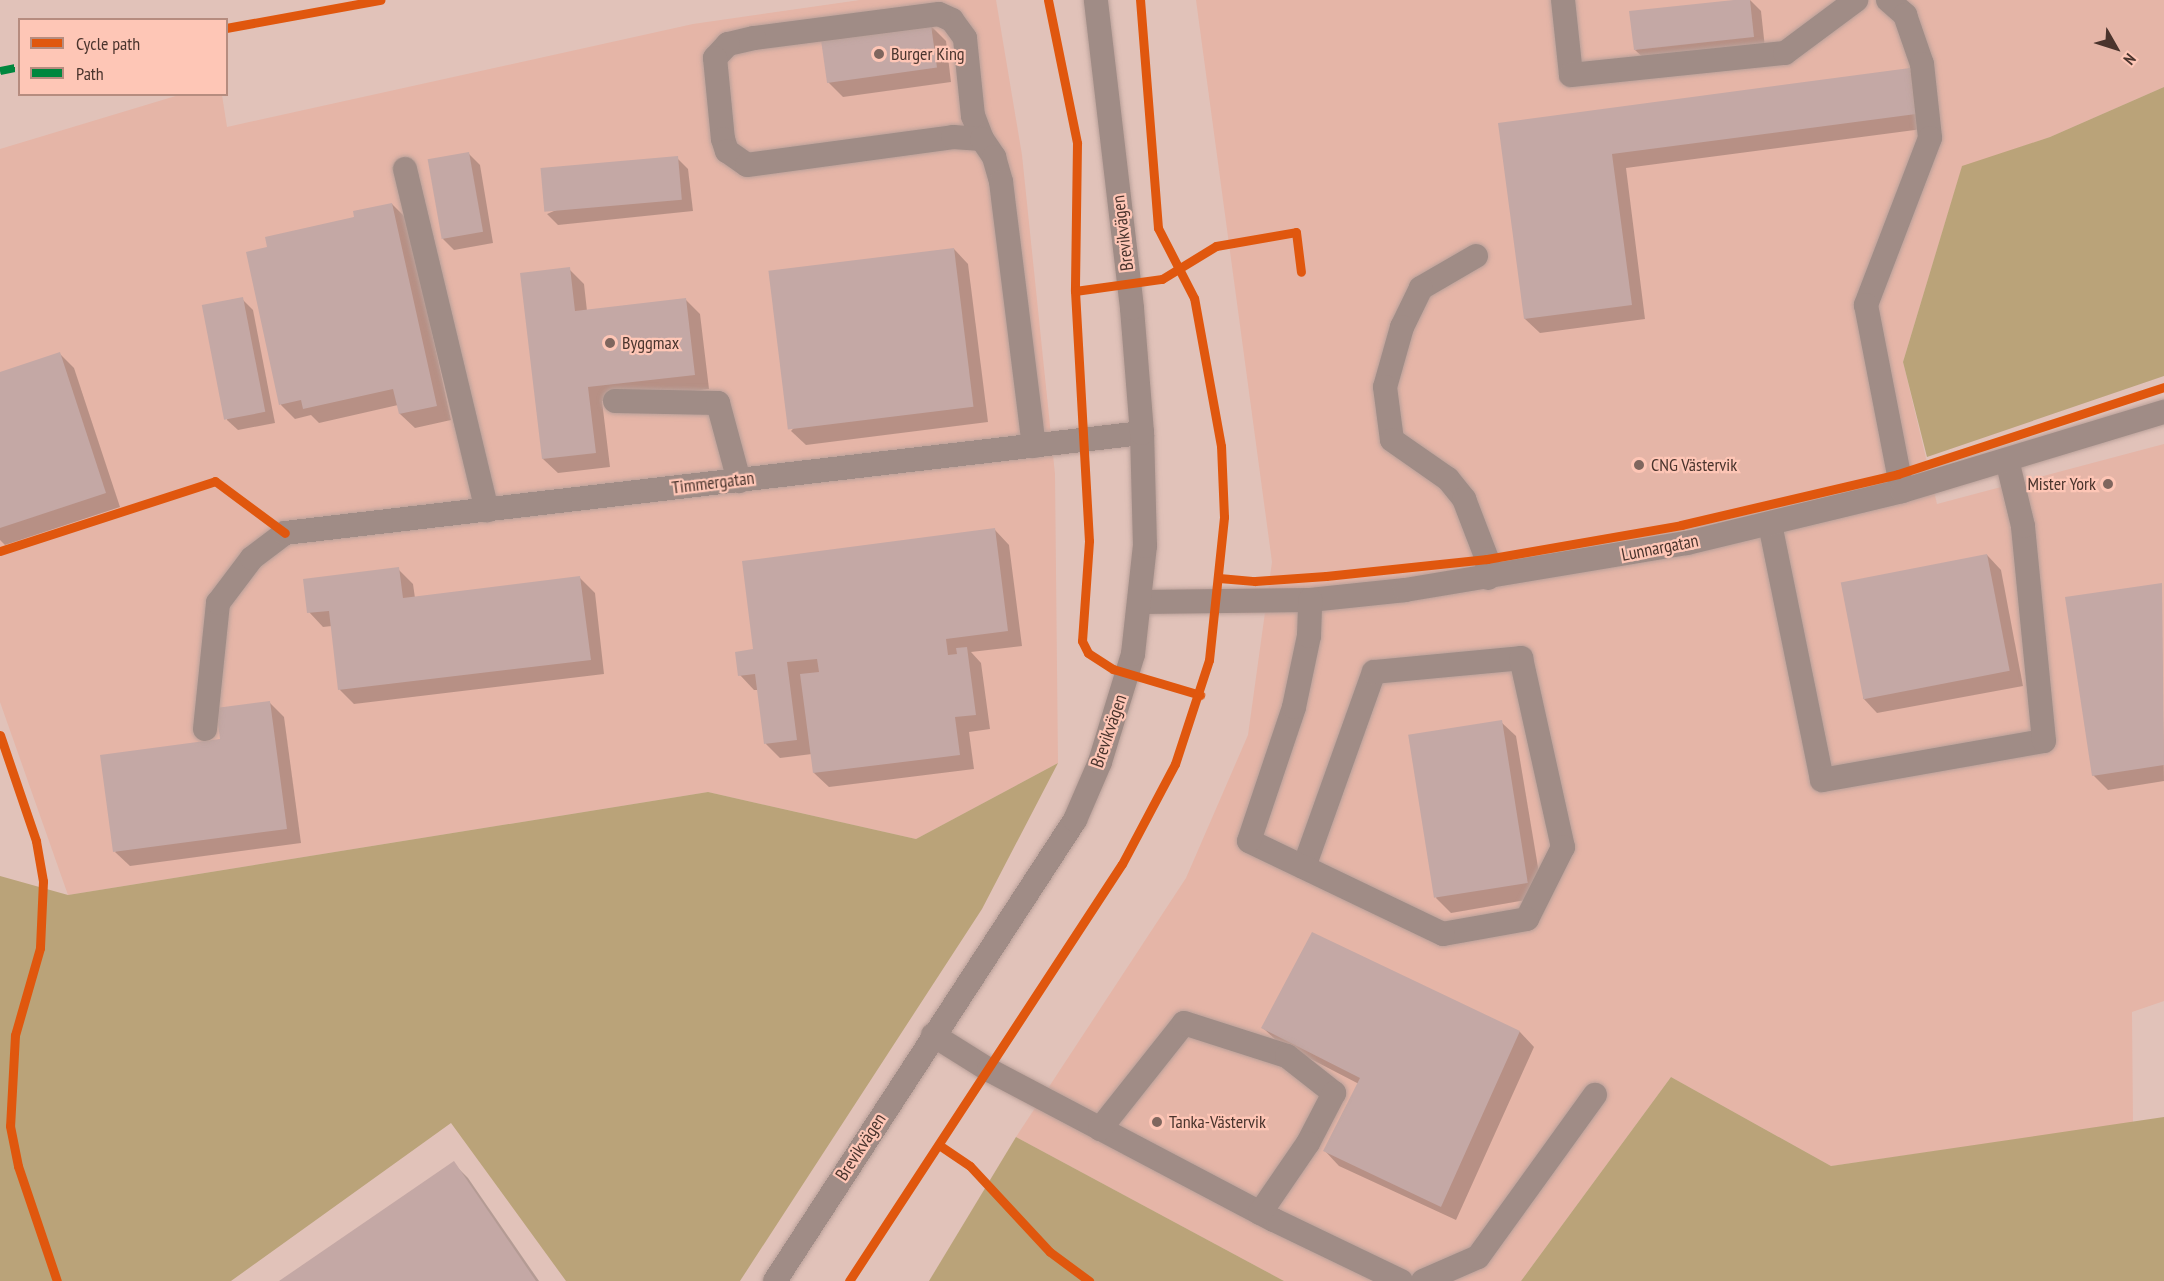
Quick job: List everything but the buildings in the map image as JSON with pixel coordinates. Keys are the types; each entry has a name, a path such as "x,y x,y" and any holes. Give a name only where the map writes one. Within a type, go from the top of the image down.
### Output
{"street":[{"name":"Brevikvägen","path":"1082,0 1101,57"},
{"name":"Brevikvägen","path":"775,1281 1075,820 1120,705 1141,602 1145,546 1142,434 1132,308 1096,0"},
{"path":"1563,0 1571,75 1785,53 1856,0"},
{"path":"1888,0 1905,15 1922,64 1930,138 1866,305 1902,490"},
{"path":"982,139 953,137 747,165 727,151 723,140 715,58 728,44 754,38 939,14 952,20 965,38 974,116 982,139 994,158 1001,182 1034,446"},
{"path":"405,169 487,510"},
{"path":"1476,256 1421,288 1402,327 1385,387 1392,440 1448,479 1464,499 1487,559 1488,578"},
{"path":"615,401 718,403 739,480"},
{"name":"Lunnargatan","path":"1141,602 1310,600 1488,578 1687,543 1902,490 2164,412"},
{"name":"Timmergatan","path":"205,729 218,603 252,558 285,533 1142,434"},
{"path":"1770,524 1822,780 2044,741 2023,526 2007,460"},
{"path":"1304,867 1374,672 1521,658 1563,846 1527,918 1443,934 1249,842 1294,707 1309,636 1310,600"},
{"path":"1100,1129 1184,1023 1287,1056 1334,1093 1308,1143 1260,1213"},
{"path":"933,1035 989,1070 1100,1129 1260,1213 1401,1281"},
{"path":"1423,1281 1478,1257 1595,1095"}],"shaded area":[{"path":"860,0 996,0 1022,155 1055,474 1058,763 916,839 708,792 68,895 0,702 0,149 176,96 222,96 227,127 693,24"},
{"path":"1196,0 2164,0 2164,87 2050,137 1962,167 1903,362 1937,504 2164,444 2164,1001 2132,1012 2133,1123 1831,1166 1671,1077 1521,1281 1284,1281 1016,1137 1186,878 1248,735 1272,562"},
{"path":"2164,87 2164,376 1927,457 1903,362 1962,166 2050,137"},
{"path":"1058,763 982,909 740,1281 566,1281 451,1123 231,1281 0,1281 0,876 68,895 708,792 916,839"},
{"path":"1671,1077 1831,1166 2164,1117 2164,1281 1521,1281"},
{"path":"1016,1137 1284,1281 929,1281"}],"marked path":[{"path":"0,71 18,67"}],"cycle path":[{"path":"228,28 380,0"},
{"path":"1048,0 1077,143 1075,291 1089,541 1082,641 1088,653 1113,669 1200,695"},
{"path":"849,1281 1122,864 1175,764 1209,660 1224,517 1221,446 1194,298 1158,228 1140,0"},
{"path":"1075,291 1162,279 1216,246 1296,232 1301,272"},
{"path":"1219,578 1255,581 1326,576 1487,559 1681,525 1898,474 2164,387"},
{"path":"0,551 215,481 285,533"},
{"path":"0,735 36,841 43,881 40,948 15,1035 10,1126 18,1166 57,1281"},
{"path":"939,1145 970,1166 1050,1252 1089,1281"}],"place":[{"name":"Burger King","path":"879,54"},
{"name":"Byggmax","path":"610,343"},
{"name":"CNG Västervik","path":"1639,465"},
{"name":"Mister York","path":"2108,484"},
{"name":"Tanka-Västervik","path":"1157,1122"}]}
